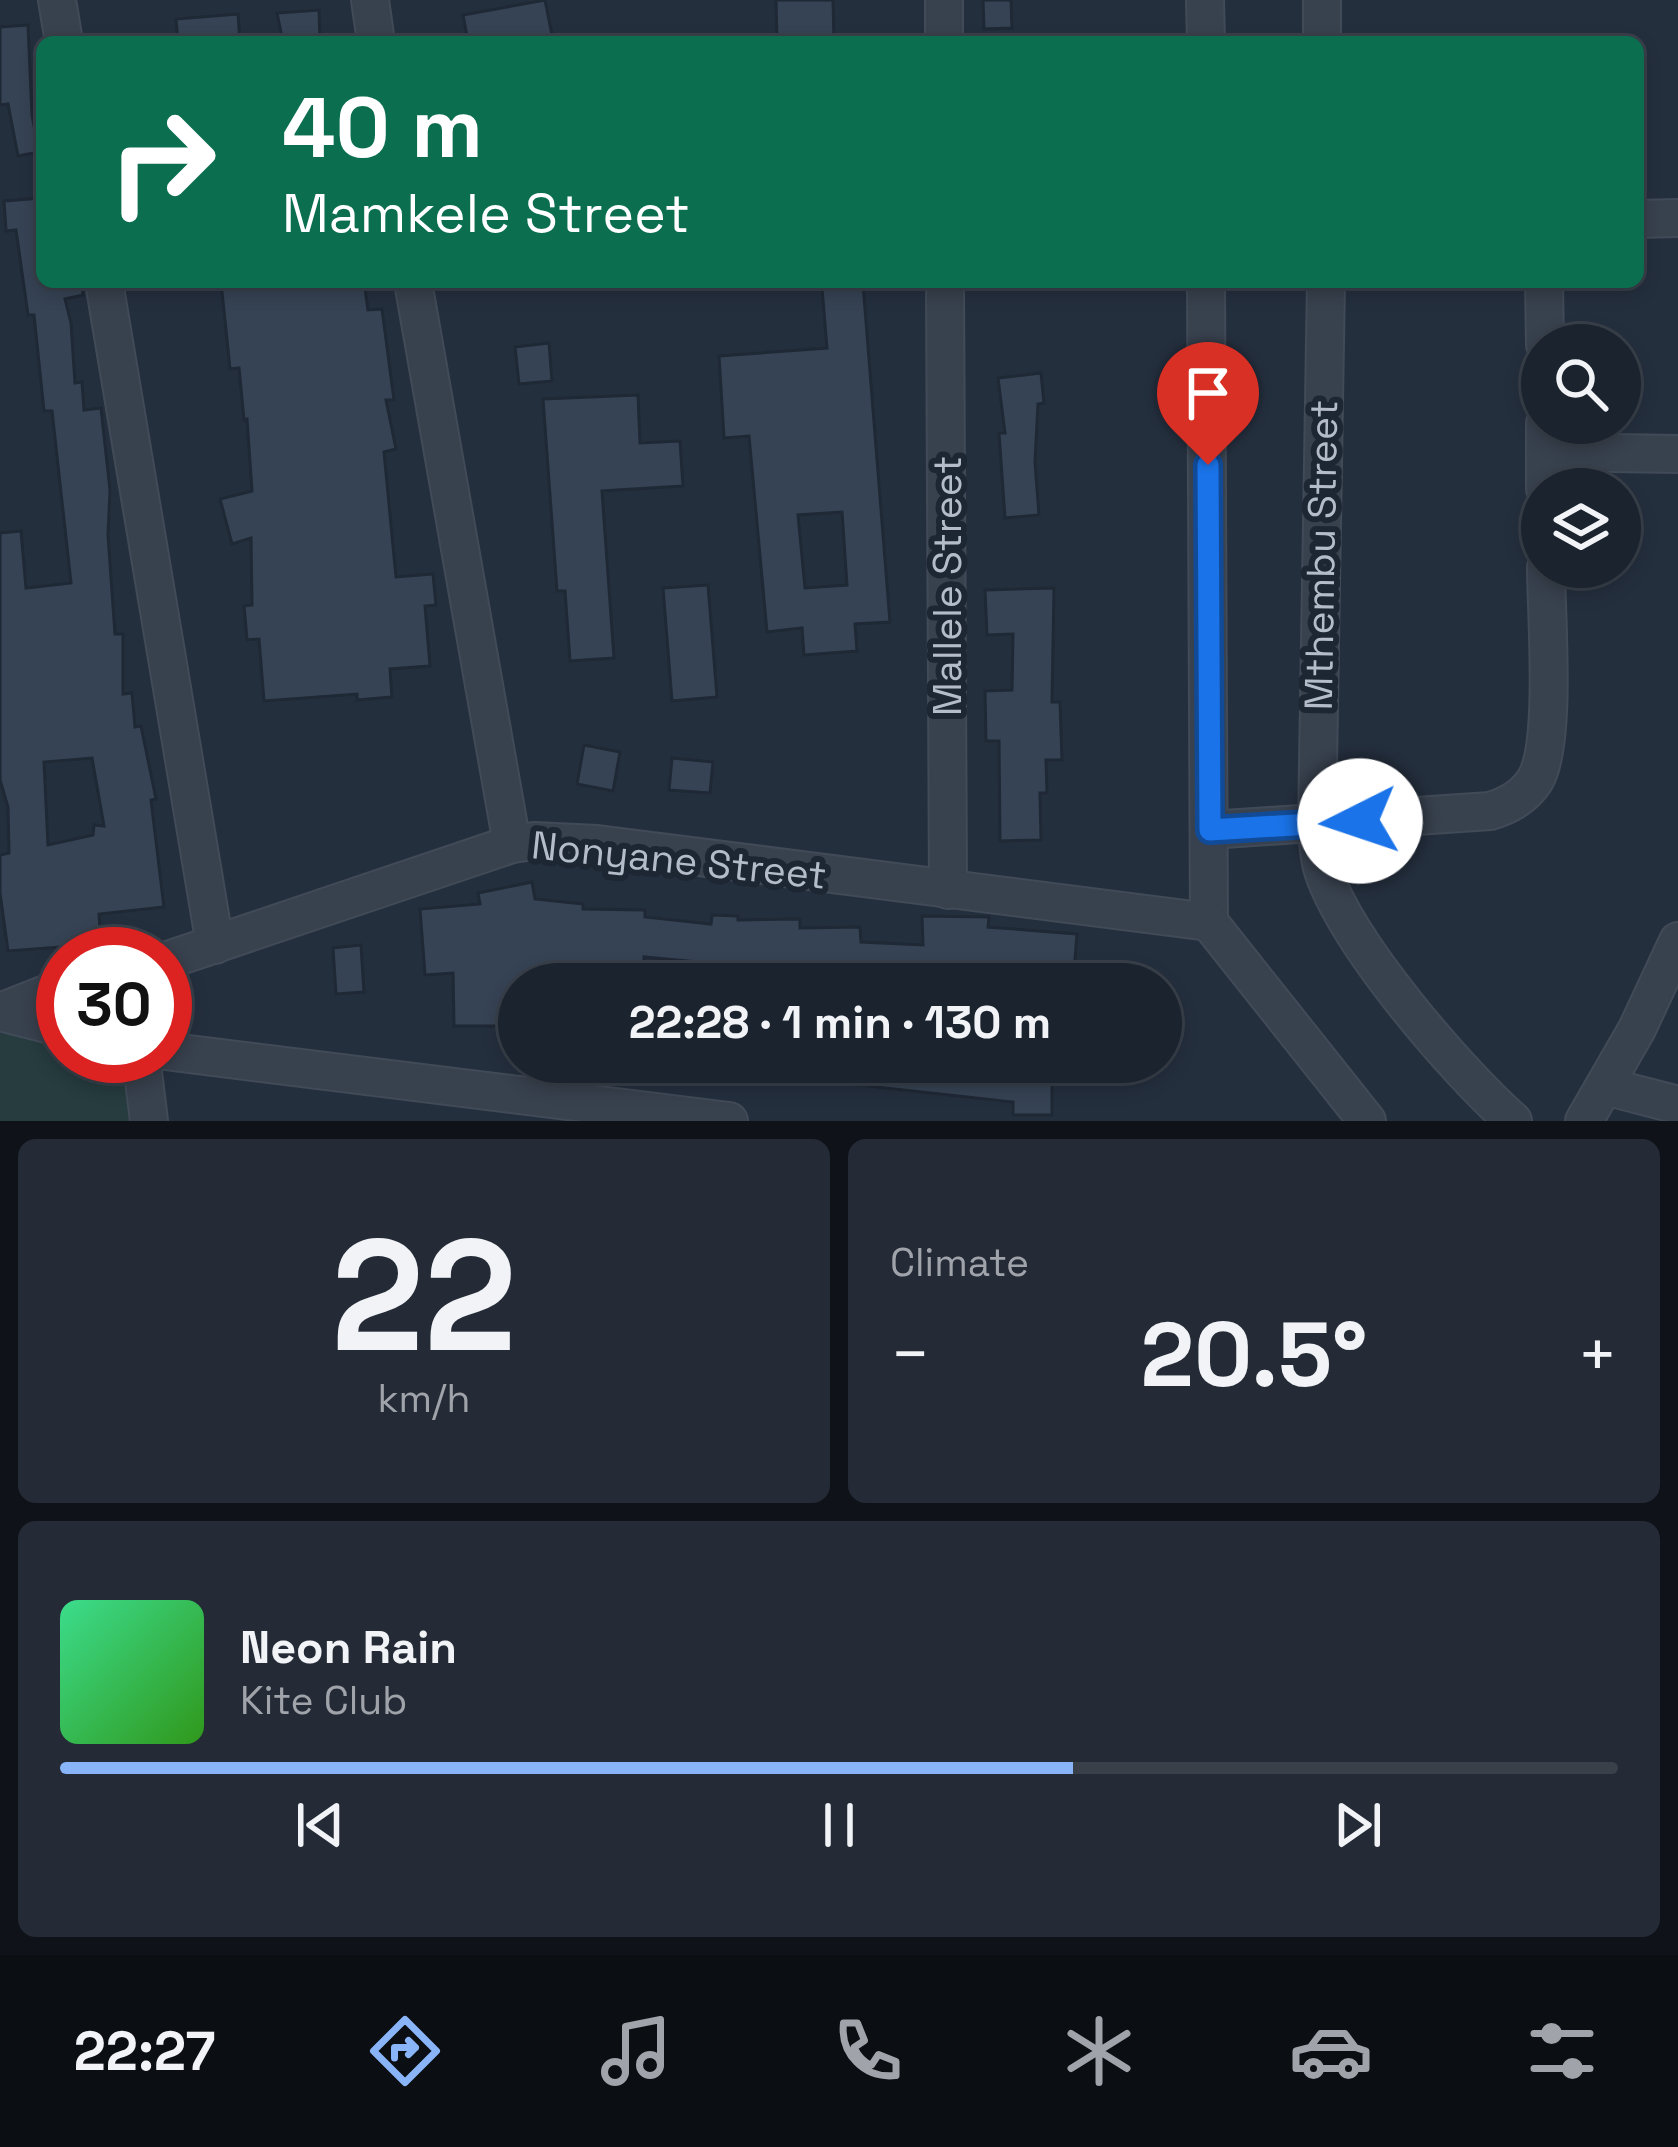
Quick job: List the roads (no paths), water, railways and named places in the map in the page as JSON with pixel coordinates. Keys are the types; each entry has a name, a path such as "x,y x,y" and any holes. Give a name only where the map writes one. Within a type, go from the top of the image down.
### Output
{"street":[{"path":"57,0 63,36"},
{"path":"370,0 375,36"},
{"path":"944,0 944,36"},
{"path":"1205,0 1206,36"},
{"path":"1322,0 1322,36"},
{"path":"1644,219 1678,218"},
{"path":"105,288 215,945"},
{"path":"414,288 512,844"},
{"name":"Mallele Street","path":"946,288 948,890"},
{"path":"1206,288 1209,922 1367,1121"},
{"name":"Mthembu Street","path":"1326,288 1317,825 1322,869 1354,930 1449,1054 1514,1121"},
{"path":"1544,288 1545,324"},
{"path":"1595,444 1678,454"},
{"path":"1210,830 1490,811 1505,806 1537,776 1545,743 1546,588"},
{"name":"Nonyane Street","path":"192,952 512,844 535,841 597,844 1209,922"},
{"path":"1584,1121 1678,941"},
{"path":"0,1012 36,998"},
{"path":"0,1012 36,1021"},
{"path":"192,1054 729,1121"},
{"path":"144,1083 149,1121"},
{"path":"1605,1086 1678,1105"}]}
